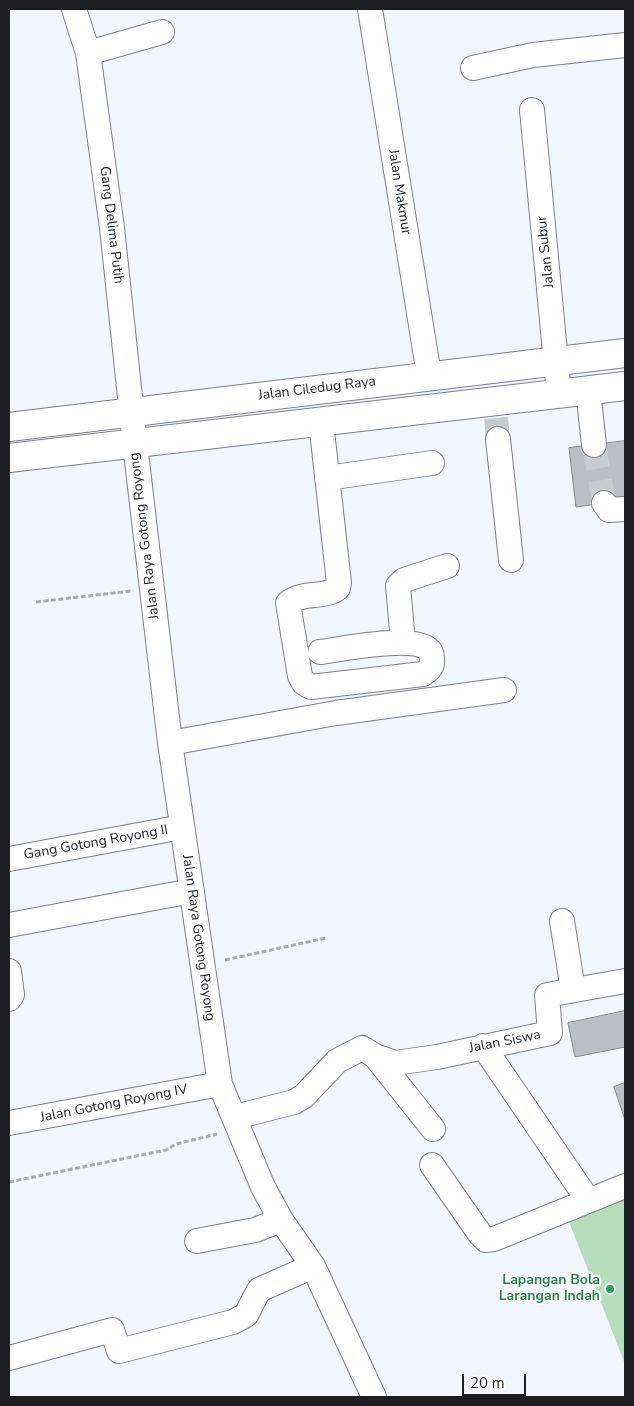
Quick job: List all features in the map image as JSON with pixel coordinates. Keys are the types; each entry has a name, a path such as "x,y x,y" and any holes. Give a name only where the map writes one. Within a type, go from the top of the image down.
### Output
{"main road":[{"name":"Jalan Ciledug Raya","path":"9,427 625,352"},
{"path":"584,357 588,390"},
{"path":"9,458 320,422 496,419 559,394 625,386"}],"street":[{"name":"Gang Delima Putih","path":"74,9 88,53 112,228 135,444"},
{"name":"Jalan Makmur","path":"370,9 429,376"},
{"path":"88,53 162,32"},
{"path":"473,68 533,55 625,45"},
{"name":"Jalan Subur","path":"532,110 559,394"},
{"path":"588,390 594,445"},
{"path":"496,419 511,560"},
{"path":"320,422 339,583 338,588 333,592 294,598 288,603 300,676 304,684 311,686 423,674 430,670 433,663 431,653 426,647 403,642 320,652"},
{"name":"Jalan Raya Gotong Royong","path":"135,444 170,743 220,1084 263,1188 281,1220 313,1266 374,1397"},
{"path":"327,478 432,463"},
{"path":"403,642 398,586 404,580 447,566"},
{"path":"170,743 336,713 504,690"},
{"name":"Gang Gotong Royong II","path":"9,859 182,827"},
{"path":"9,925 192,891"},
{"path":"562,922 573,990"},
{"path":"9,971 12,995 9,1000"},
{"name":"Jalan Siswa","path":"237,1123 294,1102 304,1096 338,1061 362,1048 375,1056 395,1064 550,1033 548,995 625,981"},
{"path":"484,1046 588,1200"},
{"path":"375,1056 433,1129"},
{"name":"Jalan Gotong Royong IV","path":"9,1123 220,1084"},
{"path":"432,1165 486,1240 494,1239 625,1186"},
{"path":"197,1241 255,1230 281,1220"},
{"path":"9,1358 112,1330 119,1351 233,1322 246,1315 259,1290 313,1266"}],"path":[{"path":"36,602 152,589"},
{"path":"202,964 248,956 326,938"},
{"path":"9,1182 166,1150 176,1144 237,1123"}],"green space":[{"name":"Lapangan Bola Larangan Indah","path":"625,1191 625,1364 566,1214"}],"building":[{"path":"625,441 625,500 576,507 569,448"},
{"path":"625,1011 625,1047 575,1057 568,1023"},
{"path":"625,1083 625,1120 614,1087"}],"tunnel":[{"path":"496,418 498,439"},
{"path":"594,445 604,503"}],"place":[{"name":"Lapangan Bola Larangan Indah","path":"610,1289"}]}
